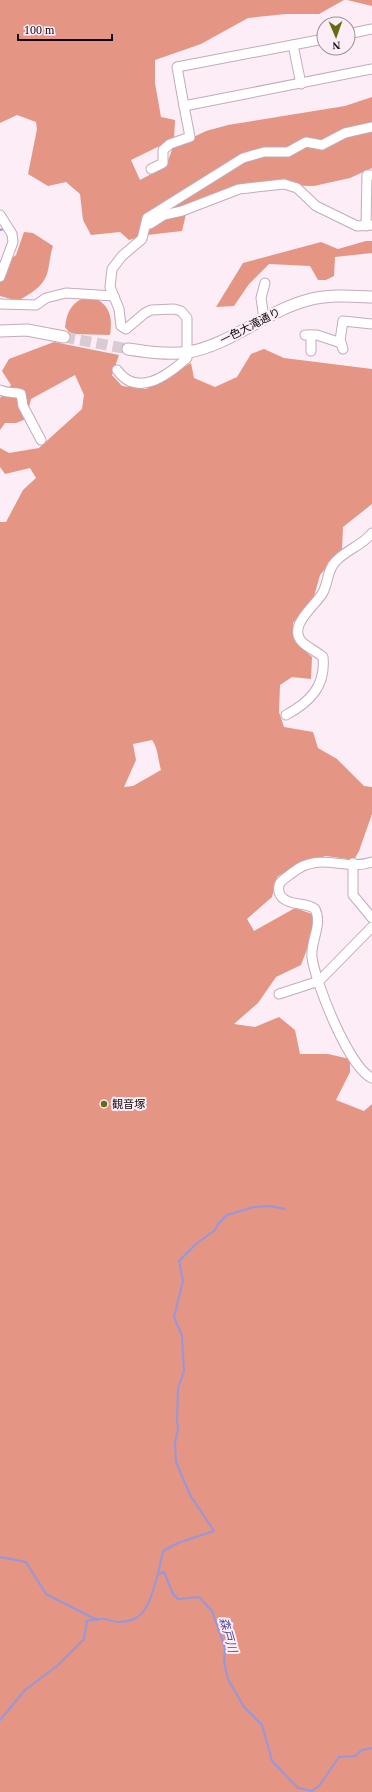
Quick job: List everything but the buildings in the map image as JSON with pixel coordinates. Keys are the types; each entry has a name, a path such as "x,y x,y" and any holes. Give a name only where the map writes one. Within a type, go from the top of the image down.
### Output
{"main road":[{"name":"一色大滝通り","path":"128,349 149,352 188,352 215,344 264,319 308,300 343,295 372,297"},
{"path":"0,332 27,330 64,337"}],"street":[{"path":"356,32 372,29"},
{"path":"151,170 163,163 163,150 170,144 190,137 177,67 316,41"},
{"path":"293,45 301,84"},
{"path":"184,106 372,69"},
{"path":"117,370 127,381 132,384 149,383 174,369 187,358 187,318 181,311 174,309 151,310 145,313 126,329 121,326 119,309 110,286 112,269 122,256 139,242 143,233 145,222 152,214 243,158 264,152 288,152 306,142 322,145 345,133 372,127"},
{"path":"143,233 156,218 164,215 182,211 239,189 284,184 297,188 316,206 357,226 369,225 368,175 372,175"},
{"path":"0,215 12,234 13,242 0,277"},
{"path":"264,319 262,298 265,284"},
{"path":"0,304 36,305 46,298 66,293 114,296"},
{"path":"311,350 308,335 317,335 342,346 343,321 372,324"},
{"path":"0,390 8,394 17,392 21,394 23,406 41,440"},
{"path":"286,715 313,696 323,675 325,653 303,642 299,637 298,627 323,594 332,566 347,551 372,533"},
{"path":"372,862 353,863 320,861 305,864 281,882 279,886 279,893 282,899 289,902 312,906 318,914 312,956 319,981 338,1032 362,1071 372,1078"},
{"path":"353,863 353,896 372,918"},
{"path":"279,994 319,981 372,927"}],"shaded area":[{"path":"0,0 344,0 319,14 286,14 248,18 201,44 155,60 155,83 161,117 175,120 174,139 131,160 140,180 166,166 173,147 206,131 228,125 345,106 372,97 372,168 350,178 314,186 243,184 186,214 182,231 147,235 129,240 120,232 91,235 83,220 80,194 66,182 48,186 28,174 37,129 36,122 17,115 0,123"},
{"path":"347,0 372,0 372,6"},
{"path":"24,232 33,233 53,246 48,270 41,285 18,301 0,296 0,267 16,255"},
{"path":"366,241 372,241 372,253 335,257 334,276 326,280 318,280 310,266 269,264 249,284 234,306 216,307 243,263 321,242 338,249"},
{"path":"89,296 101,302 108,311 111,322 110,335 74,334 69,332 65,327 67,316 72,307 83,298"},
{"path":"54,342 119,355 112,375 122,386 146,389 191,363 194,378 215,387 237,377 251,354 264,349 284,358 372,369 372,504 343,527 342,549 320,575 313,600 293,623 295,642 312,657 311,679 292,677 280,685 279,712 284,727 313,732 318,748 337,759 364,786 372,787 372,814 359,851 354,860 326,856 297,864 277,877 272,897 247,919 254,931 295,908 312,914 312,936 301,965 276,977 258,1003 234,1024 255,1027 279,1017 295,1030 300,1054 328,1054 350,1059 350,1072 336,1100 364,1111 372,1104 372,1792 0,1792 0,522 6,522 23,490 36,478 30,468 5,474 0,467 0,448 9,453 39,448 82,409 84,395 75,375 31,399 26,419 16,423 5,423 0,430 0,398 11,385 2,371 9,359","holes":["152,740 161,770 133,786 124,787 136,760 133,744"]}],"waterway":[{"path":"158,1574 163,1551 178,1543 214,1531 190,1495 176,1462 175,1443 178,1429 178,1388 184,1371 182,1336 174,1317 183,1281 179,1261 196,1244 215,1230 218,1224 227,1215 254,1207 270,1206 285,1209"},
{"path":"0,1557 26,1562 46,1594 97,1620"},
{"name":"森戸川","path":"0,1720 25,1690 57,1666 84,1639 87,1621 101,1619 116,1622 128,1621 136,1618 142,1613 147,1607 158,1574 164,1572 173,1594 178,1599 199,1597 212,1611 225,1648 224,1662 228,1679 244,1707 262,1725 272,1761 298,1788 312,1791 319,1786 339,1757 355,1756 362,1750 372,1748"}],"tunnel":[{"path":"64,337 128,349"}],"place":[{"name":"観音塚","path":"104,1104"}]}
